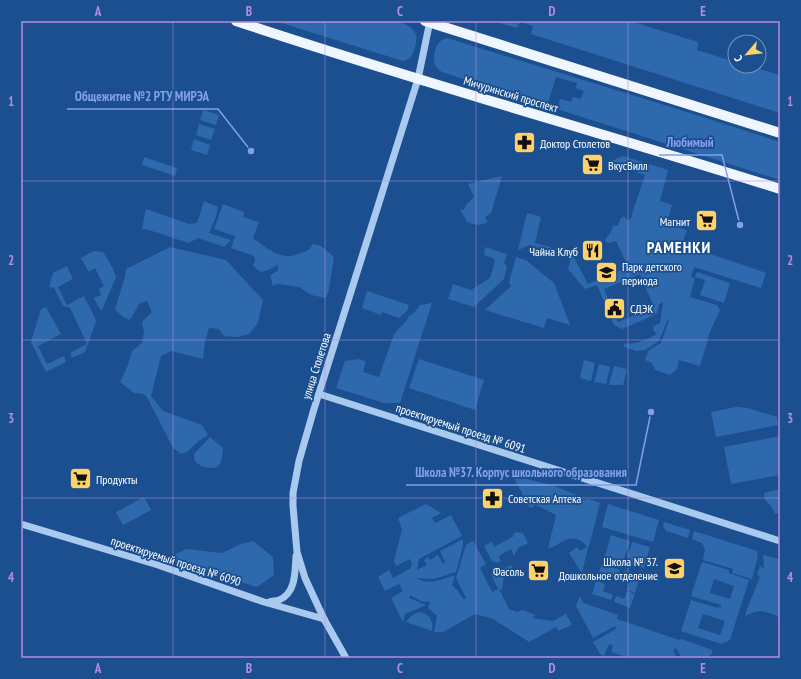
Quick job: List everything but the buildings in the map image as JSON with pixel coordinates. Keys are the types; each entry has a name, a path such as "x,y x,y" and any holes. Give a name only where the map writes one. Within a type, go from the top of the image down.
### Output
{"main road":[{"name":"Мичуринский проспект","path":"236,21 418,79 780,189"},
{"path":"428,22 780,133"}],"street":[{"name":"улица Столетова","path":"346,658 324,619 305,578 296,552 293,493 299,461 311,416 418,79 428,22"},
{"name":"проектируемый проезд № 6091","path":"319,394 780,541"},
{"name":"проектируемый проезд № 6090","path":"21,524 158,565 324,619"},
{"path":"268,602 278,600 289,591 295,578 296,552"}],"shaded area":[{"path":"275,21 396,21 413,29 416,35 416,44 411,57 403,61"},
{"path":"492,21 630,21 698,42 697,50 727,59 727,74 767,74 767,71 780,75 780,113 531,34 533,26 520,22 517,28"},
{"path":"447,38 780,142 780,180 557,109 560,99 571,102 573,97 581,99 584,91 576,88 577,83 556,77 547,106 442,72 435,65 434,55 438,44"},
{"path":"203,110 219,115 216,125 200,120"},
{"path":"199,124 215,129 211,140 196,135"},
{"path":"194,139 210,145 207,155 191,150"},
{"path":"623,156 668,170 660,201 672,205 667,224 687,230 682,244 766,273 761,288 694,267 691,277 695,279 690,297 717,305 720,310 710,332 700,366 679,360 677,369 670,375 655,370 652,363 645,360 648,351 661,343 669,320 667,321 659,341 645,350 636,351 624,347 624,343 636,343 657,334 653,330 654,326 660,323 663,302 659,304 657,314 622,329 614,325 597,285 585,289 568,269 572,254 588,284 619,271 629,269 616,241 607,243 605,240 614,225 618,226 620,219 624,216 627,220 631,219 645,175 607,163","holes":["640,274 654,307 618,322 604,289"]},
{"path":"144,157 177,168 175,176 142,165"},
{"path":"502,176 491,213 485,217 488,222 478,225 467,222 460,209 464,210 466,205 474,197 468,184"},
{"path":"204,201 218,207 216,217 209,233 231,240 224,247 199,238 188,243 142,229 146,209 189,224 197,223"},
{"path":"223,204 244,212 243,217 259,222 253,238 276,253 288,256 294,255 307,251 313,244 321,246 334,257 329,289 326,298 311,295 299,287 278,284 273,286 270,276 278,270 278,265 261,272 253,266 255,260 254,256 231,248 235,236 214,229"},
{"path":"527,213 541,217 535,243 557,249 554,253 530,245 518,250"},
{"path":"170,247 226,260 263,300 258,323 249,334 237,337 224,336 219,329 209,328 205,342 203,359 171,351 161,356 151,396 163,411 202,425 208,435 187,452 181,454 173,448 147,397 144,394 134,393 120,382 128,365 132,351 142,343 144,331 142,322 152,312 147,301 139,304 130,320 123,317 115,309 126,269"},
{"path":"485,247 507,254 504,263 507,267 504,279 474,307 448,299 453,284 471,290 490,278 495,261 493,258 484,255"},
{"path":"94,251 103,252 116,277 102,310 99,308 94,298 101,295 99,289 104,286 95,268 89,272 81,258"},
{"path":"516,257 526,260 554,283 570,325 547,318 544,328 485,310 511,286 509,282"},
{"path":"67,266 73,279 58,287 67,305 84,296 96,322 85,352 72,358 70,353 87,344 70,308 63,306 54,288 49,287 53,273"},
{"path":"697,272 730,283 724,303 700,295 705,280 695,277"},
{"path":"367,291 409,305 407,311 399,318 382,312 381,315 362,308"},
{"path":"432,303 400,403 384,403 336,388 345,361 358,359 366,361 363,372 379,377 394,334 420,305"},
{"path":"46,307 61,334 38,346 47,364 64,356 66,362 46,372 31,342 41,309"},
{"path":"419,359 484,380 475,410 409,388"},
{"path":"584,360 595,363 591,381 580,378"},
{"path":"599,364 610,367 606,384 594,382"},
{"path":"614,366 627,369 623,385 609,385"},
{"path":"736,407 748,408 777,417 778,425 716,437 711,412"},
{"path":"780,436 780,475 731,484 724,447"},
{"path":"210,437 223,448 220,465 213,468 207,468 196,462 194,454"},
{"path":"502,472 557,487 584,498 575,501 589,499 600,503 582,573 569,553 577,547 580,551 587,547 585,544 576,539 569,539 554,547 548,548 556,515 536,505 530,508 513,476 506,479"},
{"path":"780,489 780,513 775,514 771,506 765,500 764,493"},
{"path":"144,497 151,510 123,525 116,512"},
{"path":"426,504 441,513 432,518 435,523 451,515 462,536 419,559 417,570 427,565 424,560 428,557 430,560 438,555 443,564 445,562 440,551 463,539 463,546 456,572 434,579 416,578 430,582 455,575 452,585 463,599 466,598 456,578 466,545 473,541 486,564 480,568 492,592 498,589 491,574 512,566 512,569 504,574 502,590 499,589 509,609 517,612 523,610 536,615 532,618 553,621 566,614 572,625 558,631 556,627 529,642 493,619 475,614 443,632 434,632 437,616 428,608 430,602 421,601 410,595 409,598 426,605 405,614 403,622 391,598 403,591 399,584 385,591 378,577 389,570 393,578 410,569 412,563 410,559 396,566 394,561 402,529 398,518"},
{"path":"608,504 659,520 653,542 602,527"},
{"path":"664,522 690,530 688,538 666,531 663,526"},
{"path":"694,531 757,551 758,556 752,579 732,573 733,569 703,560 705,549 702,543 692,539"},
{"path":"517,532 523,533 528,543 518,548 514,556 511,549 499,556 501,561 497,563 492,561 484,546 492,542 494,547 514,536 513,534"},
{"path":"611,535 630,541 623,562 605,557"},
{"path":"253,541 273,557 274,575 257,587 166,559 186,549 222,553 241,544"},
{"path":"632,542 650,547 644,568 626,563"},
{"path":"763,555 780,559 780,617 758,611 745,617 760,577 757,574 760,566 764,569"},
{"path":"702,562 729,570 729,573 749,580 730,640 721,644 681,631 691,600 718,608 721,607 721,605 691,596","holes":["714,579 734,586 730,599 710,593","703,614 725,621 720,635 698,628"]},
{"path":"602,564 620,570 618,578 608,575 606,580 597,577"},
{"path":"624,571 640,577 635,593 627,590 630,582 621,579"},
{"path":"596,581 605,584 603,591 613,595 611,600 592,594"},
{"path":"627,591 635,594 630,608 614,602 616,596 624,599"},
{"path":"580,596 583,603 618,615 617,619 712,650 712,654 706,658 682,658 676,648 673,650 677,658 643,658 639,656 638,658 629,658 611,652 613,646 609,644 604,656 600,654 593,642 616,629 615,626 593,638 576,606"},
{"path":"419,612 426,614 430,618 432,631 406,622 411,616"}],"place":[{"name":"Доктор Столетов","path":"524,143"},
{"name":"Общежитие №2 РТУ МИРЭА","path":"251,151"},
{"name":"ВкусВилл","path":"592,165"},
{"name":"Магнит","path":"706,221"},
{"name":"Любимый","path":"740,225"},
{"name":"Чайна Клуб","path":"593,251"},
{"name":"Парк детского периода","path":"606,273"},
{"name":"СДЭК","path":"615,308"},
{"name":"Школа №37. Корпус школьного образования","path":"651,412"},
{"name":"Продукты","path":"81,479"},
{"name":"Советская Аптека","path":"493,498"},
{"name":"Школа № 37. Дошкольное отделение","path":"674,568"},
{"name":"Фасоль","path":"539,571"}],"district":[{"name":"РАМЕНКИ","path":"679,247"}]}
